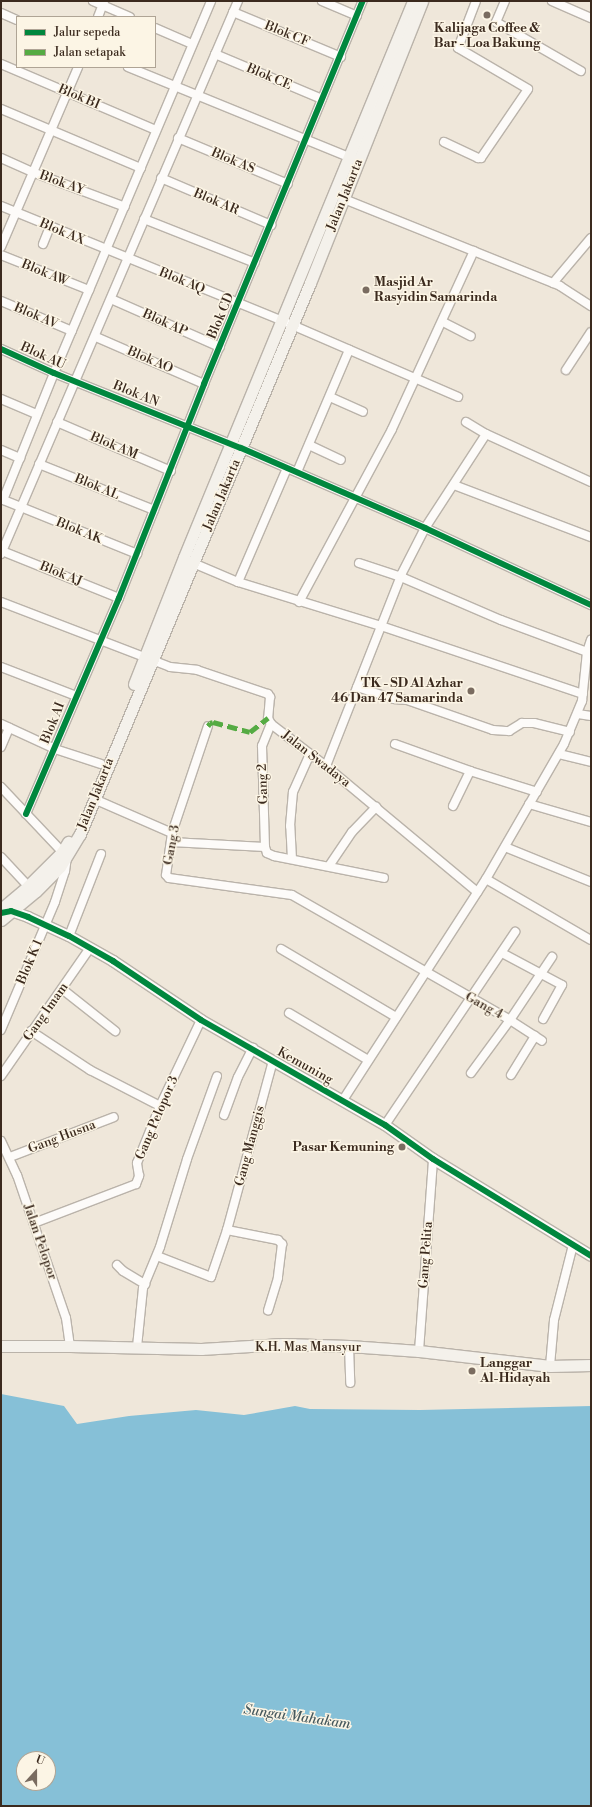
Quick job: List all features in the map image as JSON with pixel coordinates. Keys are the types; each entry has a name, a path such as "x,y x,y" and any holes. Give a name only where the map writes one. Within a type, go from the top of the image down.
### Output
{"main road":[{"name":"Jalan Jakarta","path":"1,920 4,911 28,886 65,854 80,834 149,658 184,558 292,325 344,199 354,159 413,1"},
{"name":"Jalan Jakarta","path":"4,911 36,891 60,867 101,764 193,563 281,321 354,159 422,1"},
{"name":"K.H. Mas Mansyur","path":"1,1346 201,1349 283,1344 349,1346 419,1351 550,1366 591,1365"}],"street":[{"path":"92,1 104,3 128,16"},
{"path":"4,500 37,414 89,290 108,252 156,130 177,86 192,44 210,1"},
{"path":"2,553 18,506 39,464 57,422 72,380 96,337 111,299 124,258 144,219 178,138 194,93 216,54 238,1"},
{"path":"322,1 357,16"},
{"name":"Blok CD","path":"100,640 119,598 171,471 204,384 363,1"},
{"path":"444,142 480,158 528,89 458,48 476,1"},
{"path":"505,1 496,22 580,71"},
{"path":"552,1 591,18"},
{"path":"98,16 104,3"},
{"name":"Blok CF","path":"233,12 341,57"},
{"path":"1,13 16,20"},
{"path":"156,28 192,44"},
{"name":"Blok CE","path":"216,54 322,99"},
{"name":"Blok BI","path":"1,64 156,130"},
{"path":"1,247 17,213 50,129 78,68"},
{"path":"131,68 354,159"},
{"path":"1,109 141,168"},
{"name":"Blok AS","path":"178,138 288,184"},
{"name":"Blok AY","path":"1,158 32,172 125,207"},
{"name":"Blok AR","path":"161,178 271,225"},
{"path":"344,199 553,283 591,306"},
{"name":"Blok AX","path":"1,206 124,258"},
{"path":"144,219 255,263"},
{"path":"43,244 50,227"},
{"path":"553,283 589,243"},
{"path":"300,602 392,429 443,322 474,251"},
{"name":"Blok AW","path":"1,255 89,290"},
{"name":"Blok AQ","path":"124,258 292,325 458,397"},
{"name":"Blok AP","path":"111,299 220,347"},
{"name":"Blok AV","path":"1,301 72,331"},
{"path":"443,322 471,336"},
{"path":"566,370 591,332"},
{"name":"Blok AO","path":"96,337 204,384"},
{"name":"Blok AU","path":"1,349 55,374 72,380"},
{"path":"297,472 349,350"},
{"name":"Blok AN","path":"72,380 188,426 297,472 425,528 591,605"},
{"path":"330,396 363,412"},
{"path":"1,399 37,414"},
{"name":"Blok AM","path":"57,422 171,471"},
{"path":"466,422 486,434 591,482"},
{"path":"326,766 401,577 425,528 486,434"},
{"path":"309,445 341,460"},
{"path":"1,450 20,458"},
{"name":"Blok AL","path":"39,464 154,510"},
{"path":"238,582 287,468"},
{"path":"454,485 591,536"},
{"name":"Blok AK","path":"4,500 137,554"},
{"name":"Blok AJ","path":"2,553 119,598"},
{"path":"193,563 238,582 381,626 583,694"},
{"path":"359,563 401,577 501,620 587,652"},
{"path":"1,602 149,658"},
{"name":"Blok AI","path":"26,814 55,749 100,640"},
{"path":"343,1100 486,879 559,754 578,714 583,694 587,652 591,640"},
{"name":"Jalan Swadaya","path":"149,658 176,669 197,670 268,694 270,697 268,718 271,724 326,766 477,892"},
{"path":"1,667 76,696"},
{"path":"357,687 394,699 407,700 493,730 509,731 522,723 534,723 570,732"},
{"path":"578,714 591,716"},
{"name":"Gang 2","path":"265,847 262,746 271,724"},
{"path":"1,747 5,726 55,749 101,764"},
{"name":"Gang 3","path":"208,726 171,838 166,874 169,878 281,893 292,896 425,972"},
{"path":"395,744 470,771 537,792"},
{"path":"292,859 290,826 292,792 310,754"},
{"path":"559,754 591,762"},
{"path":"453,806 470,771"},
{"path":"1,787 65,854"},
{"path":"94,799 171,838 265,847 269,854 384,878"},
{"path":"530,804 591,822"},
{"path":"329,866 352,832 376,807"},
{"path":"505,847 591,882"},
{"name":"Blok K 1","path":"2,1029 46,926 62,883 65,854"},
{"path":"69,936 101,854"},
{"path":"1,857 28,886"},
{"path":"486,879 591,940"},
{"name":"Kemuning","path":"4,911 69,936 113,961 201,1020 343,1100 591,1256"},
{"path":"385,1126 502,953 514,932"},
{"name":"Gang Imam","path":"1,1076 90,948"},
{"path":"281,949 396,1017"},
{"path":"502,953 562,985 544,1019"},
{"path":"471,1073 543,974 552,957"},
{"name":"Gang 4","path":"425,972 510,1020 542,1041"},
{"path":"62,989 115,1031"},
{"path":"289,1013 368,1060"},
{"name":"Gang Pelopor 3","path":"34,1224 136,1184 139,1176 137,1163 160,1106 201,1020"},
{"path":"31,1031 90,1070 160,1106"},
{"path":"511,1074 535,1036"},
{"path":"224,1115 238,1077 253,1048"},
{"name":"Gang Manggis","path":"157,1256 212,1277 227,1230 273,1061"},
{"path":"136,1347 142,1293 157,1256 190,1151 217,1076"},
{"name":"Gang Husna","path":"10,1157 114,1117"},
{"name":"Jalan Pelopor","path":"1,1141 10,1157 66,1318 70,1346"},
{"name":"Gang Pelita","path":"419,1351 434,1158"},
{"path":"227,1230 278,1240 282,1243 278,1278 268,1310"},
{"path":"550,1366 554,1320 573,1245"},
{"path":"117,1265 123,1271 145,1284"},
{"path":"349,1346 350,1383"}],"water":[{"name":"Sungai Mahakam","path":"1,1394 64,1406 77,1424 129,1416 196,1410 244,1415 295,1406 310,1409 420,1410 591,1406 591,1806 1,1806"}],"marked path":[{"path":"208,726 213,722 250,732 268,718"}],"cycle path":[{"path":"26,814 119,598 204,384 363,1"},
{"path":"1,349 54,373 241,448 425,528 591,605"},
{"path":"1,913 11,911 28,917 69,936 113,961 201,1020 385,1125 433,1159 591,1256"}],"place":[{"name":"Kalijaga Coffee & Bar - Loa Bakung","path":"487,15"},
{"name":"Masjid Ar Rasyidin Samarinda","path":"366,290"},
{"name":"TK - SD Al Azhar 46 Dan 47 Samarinda","path":"471,691"},
{"name":"Pasar Kemuning","path":"402,1147"},
{"name":"Langgar Al-Hidayah","path":"472,1371"}]}
